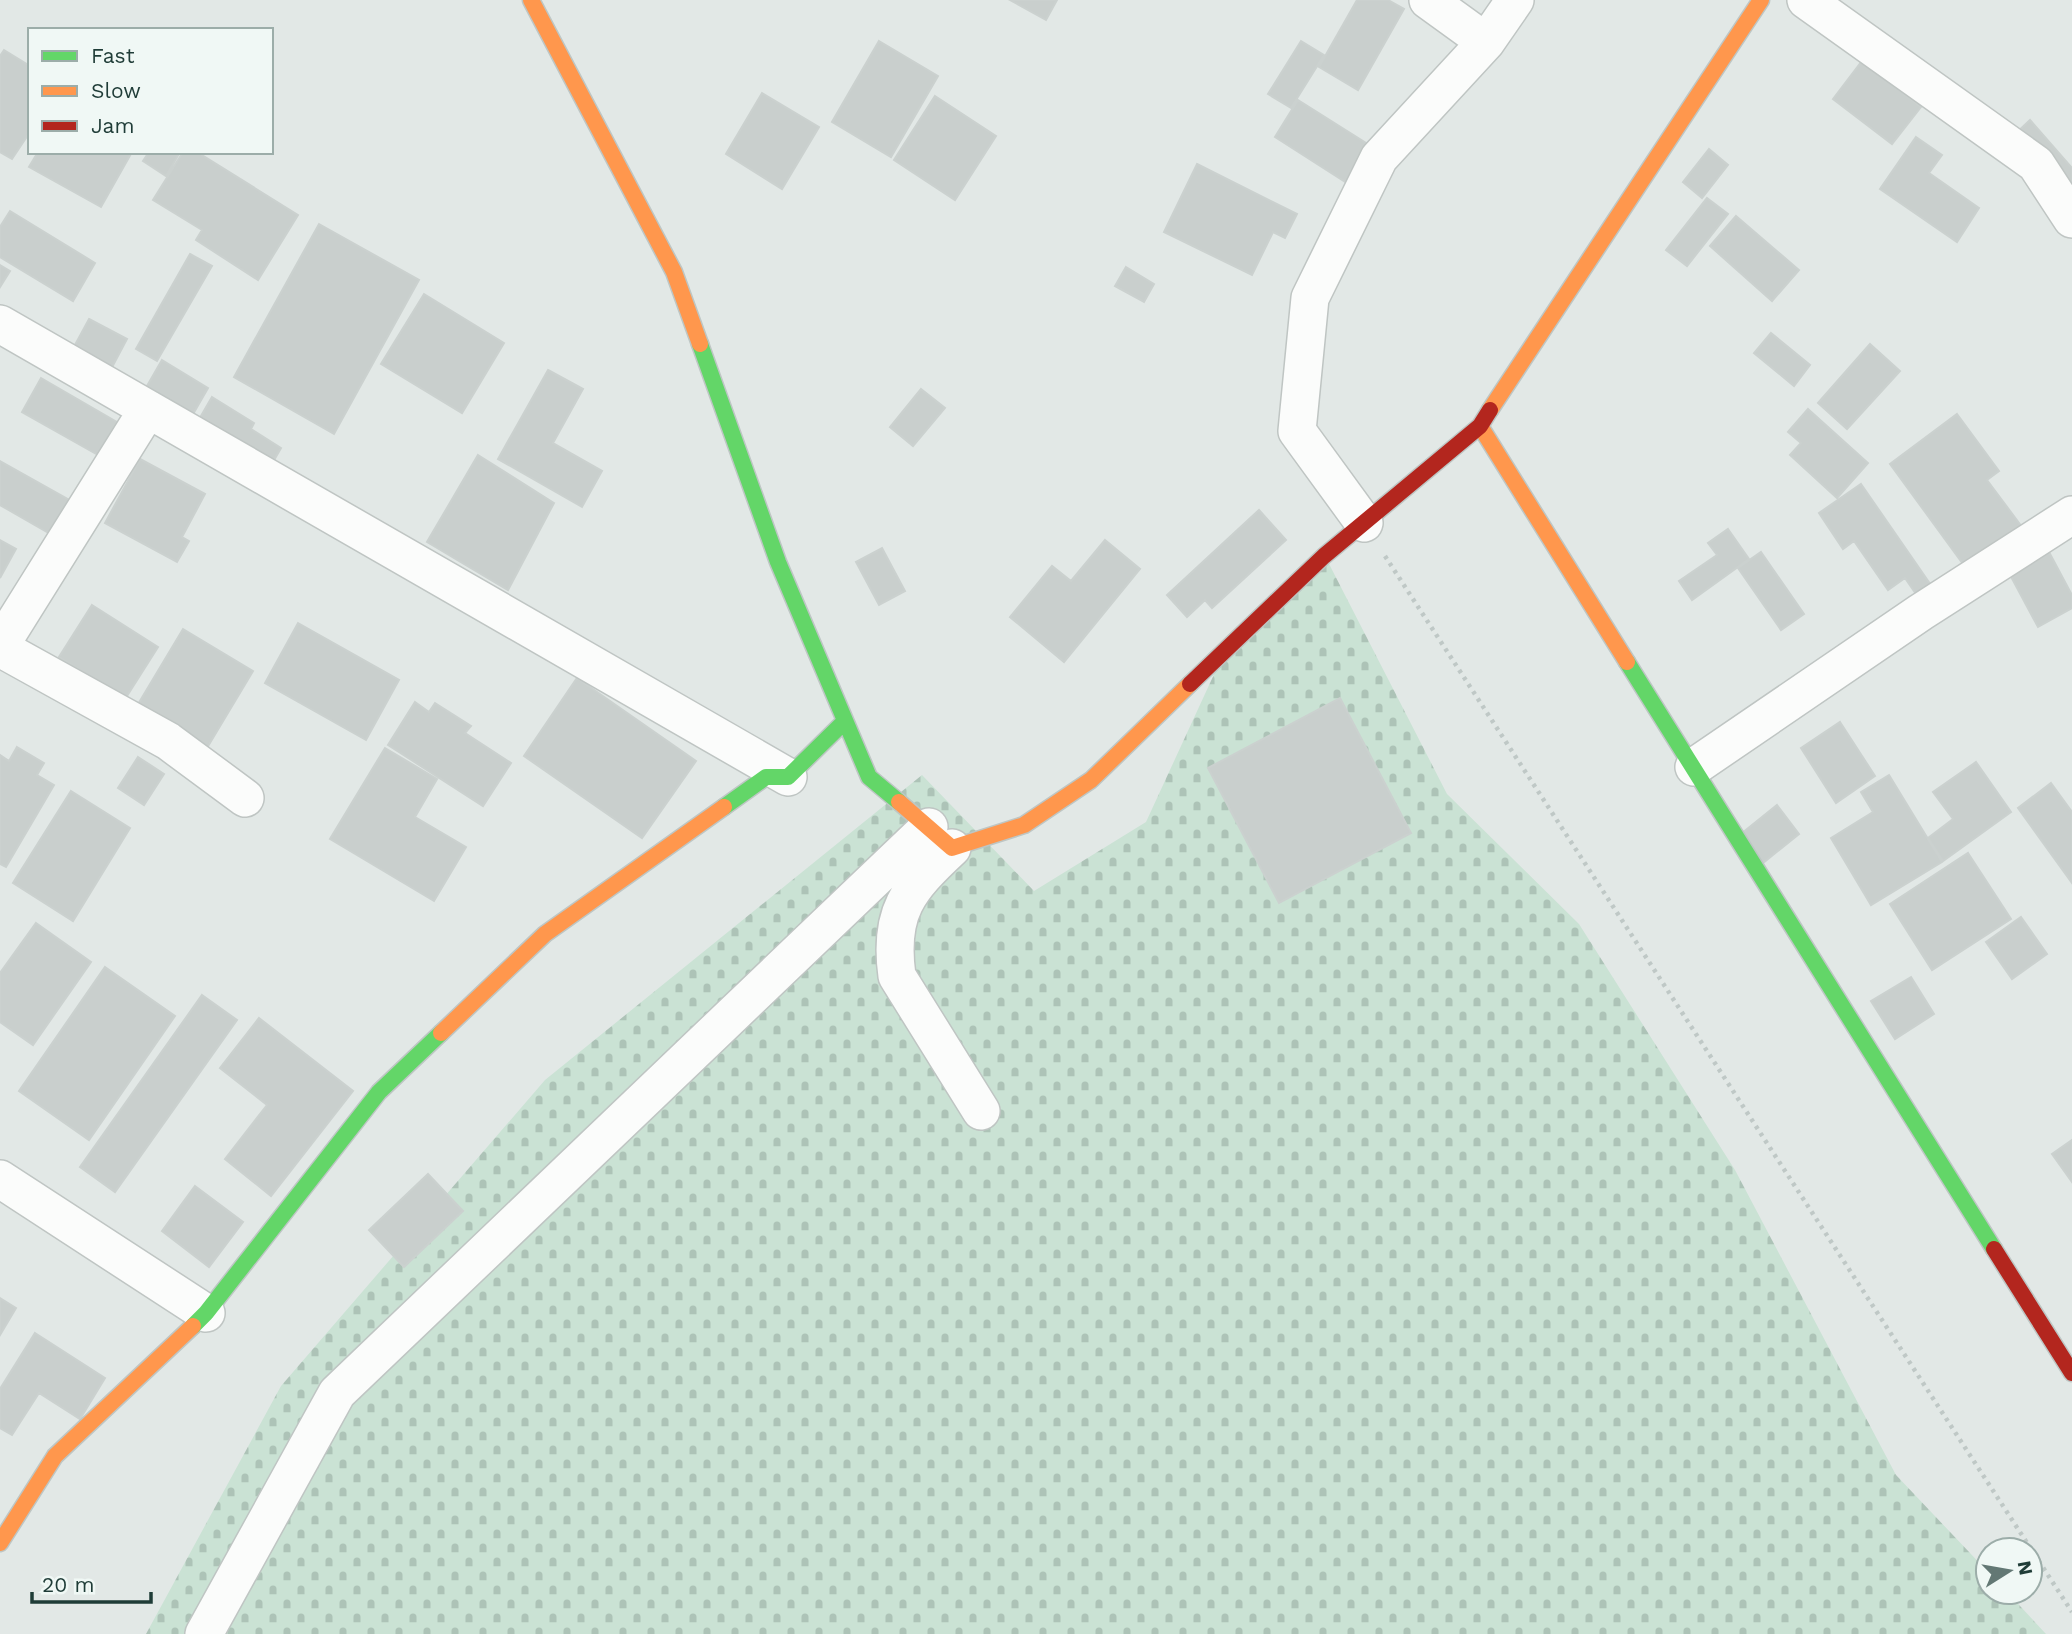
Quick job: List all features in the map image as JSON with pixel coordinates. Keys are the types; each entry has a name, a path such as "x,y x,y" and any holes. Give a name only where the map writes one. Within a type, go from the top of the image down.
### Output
{"street":[{"path":"531,0 674,272 778,562 869,777 941,838"},
{"path":"1428,0 1486,42"},
{"path":"1364,523 1297,431 1310,298 1379,158 1486,42 1515,0"},
{"path":"204,1634 337,1393 941,838 1024,825 1091,780 1324,556 1480,426 1761,0"},
{"path":"1805,0 2036,164 2072,219"},
{"path":"0,324 195,439 788,777"},
{"path":"148,409 0,647 168,741 245,798"},
{"path":"1480,426 2067,1355"},
{"path":"1693,767 1921,612 2072,515"},
{"path":"0,1544 55,1456 206,1312 379,1092 545,934 766,777 788,777 845,721"},
{"path":"941,838 913,884 901,911 894,952 897,975 981,1111"},
{"path":"0,1179 206,1312"}],"path":[{"path":"1364,523 2072,1612"}],"green space":[{"path":"1326,558 1447,794 1579,924 1735,1170 1896,1475 1974,1557 1974,1606 2020,1606 2046,1634 146,1634 281,1386 545,1080 922,775 1034,891 1146,822 1222,657"}],"building":[{"path":"1010,0 1057,0 1046,20"},
{"path":"1357,0 1388,0 1404,9 1358,90 1319,67"},
{"path":"879,41 938,76 891,157 832,122"},
{"path":"1301,41 1324,55 1291,108 1268,94"},
{"path":"4,50 28,65 28,135 12,159 0,152 0,56"},
{"path":"1862,61 1921,107 1892,144 1833,99"},
{"path":"762,93 819,127 782,189 726,154"},
{"path":"935,96 996,136 955,200 894,160"},
{"path":"1298,100 1382,153 1358,190 1275,137"},
{"path":"2030,120 2072,168 2072,204 2013,136"},
{"path":"1916,137 1942,155 1929,173 1979,208 1957,242 1880,189"},
{"path":"1709,149 1728,165 1702,198 1683,182"},
{"path":"37,154 131,154 101,207 29,167"},
{"path":"148,154 179,154 166,176 143,161"},
{"path":"182,154 200,154 298,215 258,280 196,240 202,230 153,200"},
{"path":"1197,164 1297,214 1285,238 1273,232 1252,275 1164,232"},
{"path":"1707,198 1728,214 1687,266 1666,250"},
{"path":"10,211 95,263 73,301 0,257 0,227"},
{"path":"1736,216 1799,270 1772,301 1710,246"},
{"path":"319,224 419,280 334,434 234,377"},
{"path":"190,254 212,266 157,361 136,349"},
{"path":"0,265 10,271 0,287"},
{"path":"1126,267 1154,284 1144,302 1115,286"},
{"path":"424,294 504,343 462,413 381,364"},
{"path":"89,319 127,339 108,375 70,354"},
{"path":"1771,333 1810,365 1794,386 1754,353"},
{"path":"1870,344 1900,371 1847,429 1818,403"},
{"path":"162,360 208,388 189,421 143,393"},
{"path":"548,370 583,389 553,443 602,471 582,507 498,459"},
{"path":"41,378 117,422 98,455 22,412"},
{"path":"921,389 945,408 913,446 890,427"},
{"path":"212,397 254,423 251,429 281,448 270,467 197,423"},
{"path":"1808,409 1868,463 1837,498 1790,455 1801,443 1788,432"},
{"path":"1957,414 1999,471 1987,480 2022,527 1966,568 1890,464"},
{"path":"478,455 554,503 508,590 427,542"},
{"path":"140,459 205,494 182,537 189,541 177,562 105,523"},
{"path":"0,461 71,501 52,535 0,505"},
{"path":"1861,484 1935,591 1920,600 1905,578 1888,590 1854,541 1843,549 1819,513"},
{"path":"1259,510 1286,540 1212,608 1205,600 1187,617 1167,595"},
{"path":"1728,529 1749,559 1692,600 1679,581 1717,555 1708,543"},
{"path":"0,540 16,549 0,578"},
{"path":"1105,540 1140,569 1064,662 1010,617 1052,566 1071,581"},
{"path":"882,548 905,591 879,605 856,562"},
{"path":"1761,552 1804,614 1781,630 1738,568"},
{"path":"2049,552 2072,595 2072,608 2038,627 2009,573"},
{"path":"92,605 158,647 125,699 59,657"},
{"path":"298,623 399,680 366,740 265,683"},
{"path":"183,629 253,671 207,748 137,706"},
{"path":"577,678 696,761 642,838 524,756"},
{"path":"1340,698 1411,833 1279,903 1208,768"},
{"path":"415,702 429,712 435,703 471,726 465,733 511,763 483,806 388,745"},
{"path":"1840,722 1875,776 1836,803 1801,748"},
{"path":"17,747 44,763 37,775 54,785 6,867 0,864 0,755 9,761"},
{"path":"385,748 437,779 415,817 466,847 434,901 330,839"},
{"path":"138,757 164,774 144,805 118,788"},
{"path":"1976,762 2011,812 1943,861 1928,838 1953,819 1933,792"},
{"path":"1889,775 1942,862 1871,905 1831,838 1873,812 1861,792"},
{"path":"2051,783 2072,812 2072,883 2018,808"},
{"path":"71,791 130,828 73,921 13,883"},
{"path":"1777,805 1799,834 1763,863 1741,834"},
{"path":"1968,853 2011,919 1932,970 1890,904"},
{"path":"2021,917 2047,954 2012,979 1986,942"},
{"path":"36,923 91,962 33,1045 0,1022 0,973"},
{"path":"105,967 175,1016 89,1140 19,1091"},
{"path":"1911,977 1934,1014 1895,1039 1871,1001"},
{"path":"202,995 237,1020 115,1192 80,1167"},
{"path":"259,1018 353,1091 271,1196 225,1159 267,1105 220,1068"},
{"path":"2072,1140 2072,1182 2052,1154"},
{"path":"428,1174 463,1211 404,1267 369,1230"},
{"path":"195,1186 243,1222 209,1267 162,1231"},
{"path":"0,1298 16,1308 0,1335"},
{"path":"35,1333 105,1378 80,1419 39,1393 12,1435 0,1428 0,1389"}],"traffic: fast":[{"path":"700,344 778,562 869,777 899,802"},
{"path":"1627,662 1994,1249"},
{"path":"724,807 766,777 788,777 845,721"},
{"path":"193,1326 379,1092 441,1033"}],"traffic: slow":[{"path":"531,0 674,272 700,344"},
{"path":"1490,410 1761,0"},
{"path":"1480,426 1627,662"},
{"path":"899,802 952,848 1024,825 1091,780 1190,684"},
{"path":"441,1033 545,934 724,807"},
{"path":"0,1543 55,1456 193,1326"}],"traffic: jam":[{"path":"1190,684 1324,556 1480,426 1490,410"},
{"path":"1994,1249 2072,1373"}]}
